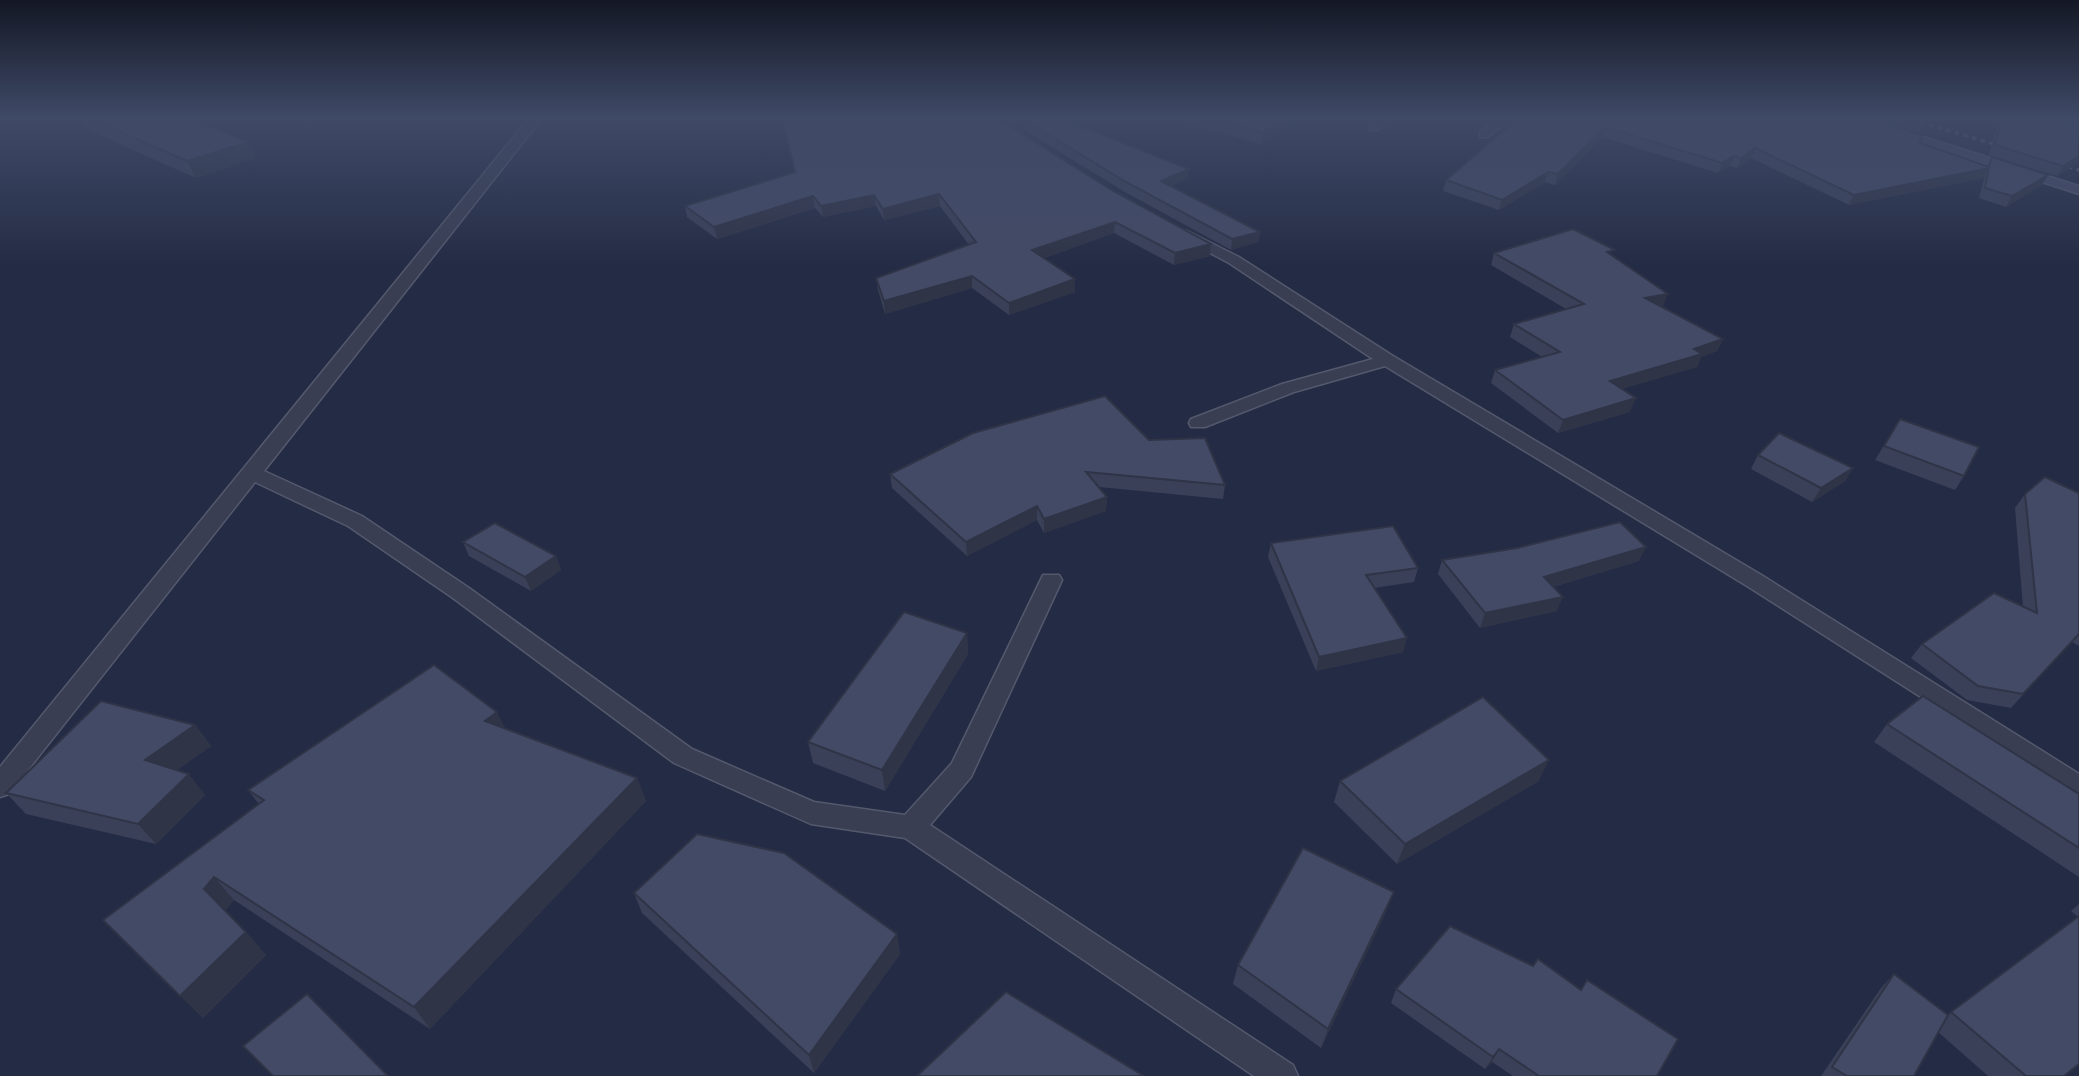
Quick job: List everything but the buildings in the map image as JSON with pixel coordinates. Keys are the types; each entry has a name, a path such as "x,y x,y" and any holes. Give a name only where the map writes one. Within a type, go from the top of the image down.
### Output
{"street":[{"path":"0,786 249,472 496,167"},
{"path":"2007,167 2079,190"},
{"path":"1165,222 1234,260 1387,360 1755,581 2079,786"},
{"path":"1198,424 1288,387 1387,360"},
{"path":"249,472 355,521 461,593 683,756 811,813 911,827 1282,1076"},
{"path":"911,827 962,771 1051,580"}],"railway":[{"path":"2070,167 2079,170"}]}
